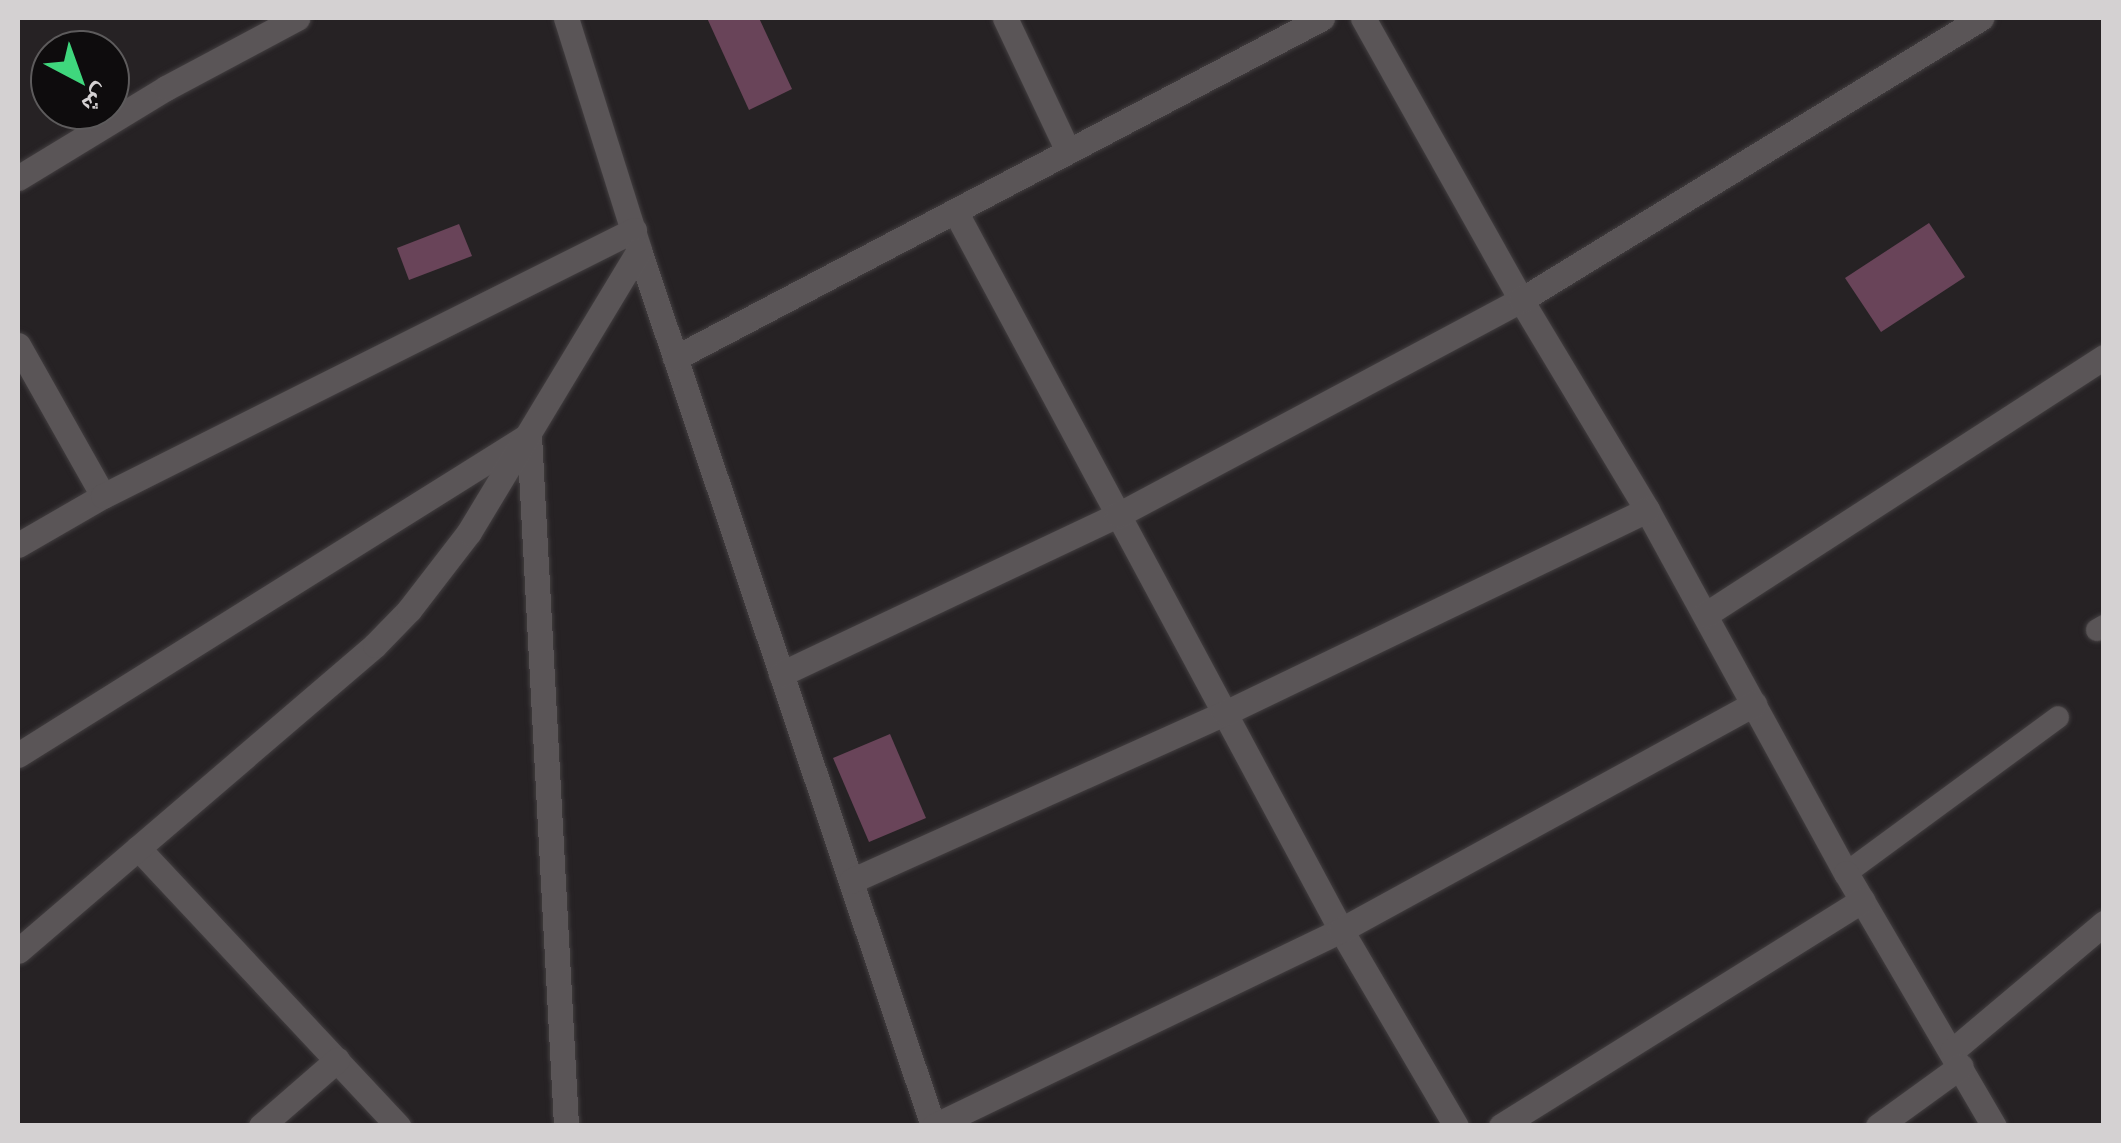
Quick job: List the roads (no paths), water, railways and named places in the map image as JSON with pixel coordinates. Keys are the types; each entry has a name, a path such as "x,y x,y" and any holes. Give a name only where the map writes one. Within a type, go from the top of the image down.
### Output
{"street":[{"path":"18,178 166,88 297,18"},
{"path":"566,18 675,358 934,1126 1341,930 1754,704"},
{"path":"1005,18 1068,151"},
{"path":"675,358 1322,18"},
{"path":"1363,18 1520,300 1647,510 1846,873 1994,1126"},
{"path":"781,674 1118,515 1520,300 1982,18"},
{"path":"955,211 1341,930 1456,1126"},
{"path":"18,952 375,645 409,610 469,532 529,436 636,240"},
{"path":"18,545 103,496 636,240"},
{"path":"18,345 103,496"},
{"path":"1705,615 2103,358"},
{"path":"18,755 529,436"},
{"path":"529,436 566,1126"},
{"path":"851,881 1224,713 1647,510"},
{"path":"138,848 398,1126"},
{"path":"1501,1126 1862,900"},
{"path":"1878,1126 2104,923"},
{"path":"261,1126 336,1060"}],"lane":[{"path":"1846,873 2058,717"}]}
